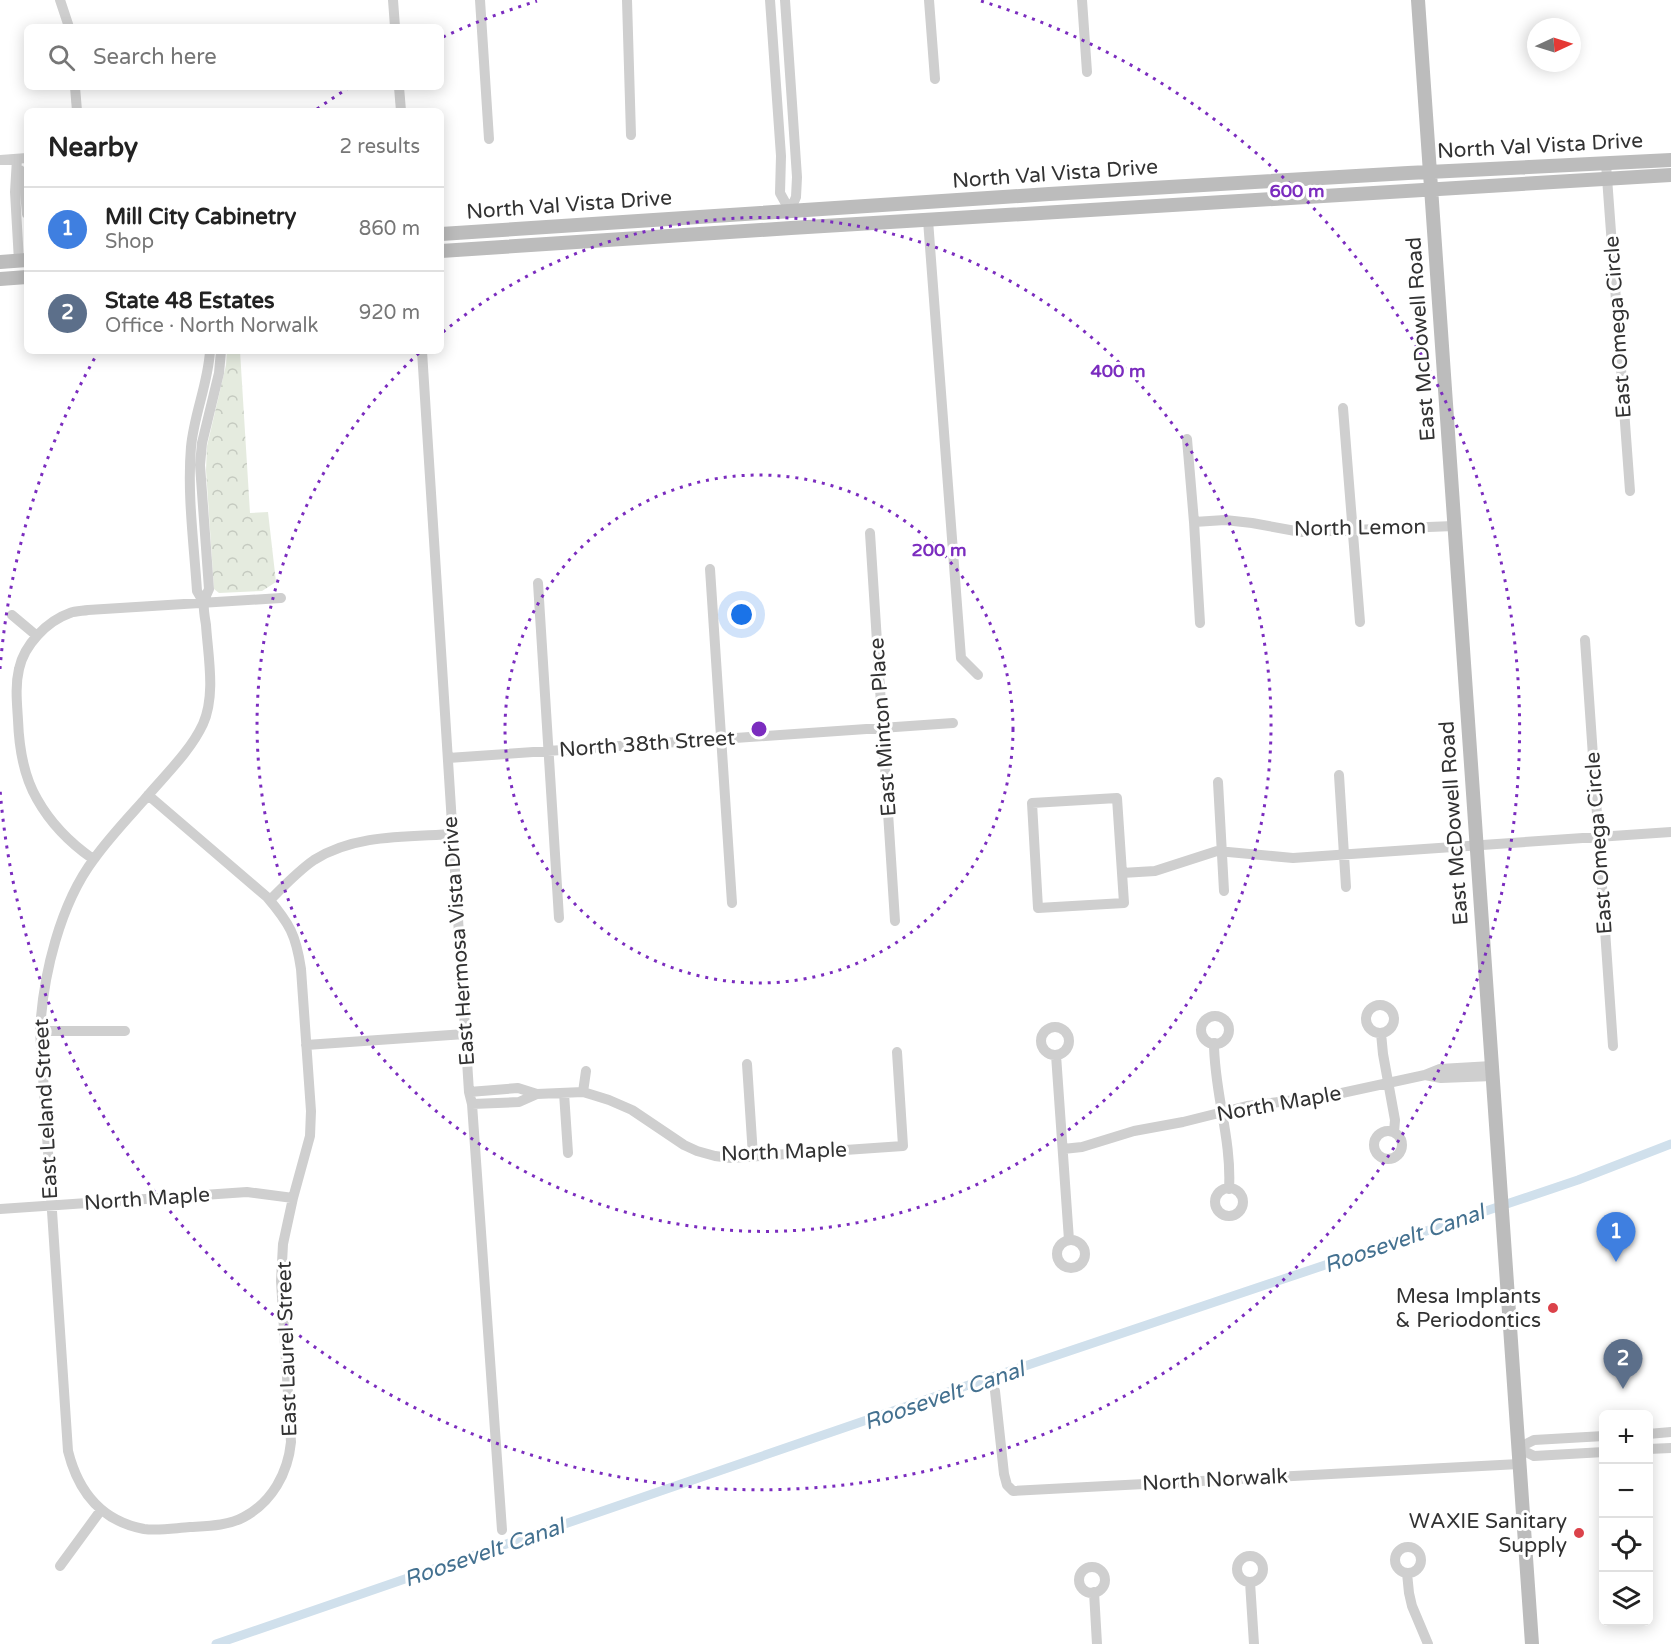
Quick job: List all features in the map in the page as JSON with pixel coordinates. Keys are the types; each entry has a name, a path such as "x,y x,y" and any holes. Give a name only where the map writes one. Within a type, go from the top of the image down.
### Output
{"main road":[{"name":"East McDowell Road","path":"1418,0 1532,1644"},
{"name":"North Val Vista Drive","path":"444,234 927,202 1671,160"},
{"name":"North Val Vista Drive","path":"444,251 1671,175"},
{"path":"1231,184 1233,201"},
{"path":"1116,191 1117,208"},
{"path":"955,201 956,218"},
{"path":"927,202 928,220"},
{"path":"815,210 816,227"},
{"path":"790,211 791,228"},
{"path":"740,214 741,232"},
{"path":"696,217 697,235"},
{"path":"673,219 674,236"},
{"path":"0,262 23,261"},
{"path":"0,279 24,277"}],"street":[{"path":"60,0 68,24"},
{"path":"393,0 395,24"},
{"path":"480,0 489,139"},
{"path":"627,0 631,135"},
{"path":"770,0 780,156 780,193 790,211"},
{"path":"785,0 797,177 796,197 790,211"},
{"path":"929,0 935,80"},
{"path":"1082,0 1087,72"},
{"path":"75,90 77,108"},
{"path":"399,90 401,108"},
{"path":"0,160 22,158"},
{"path":"22,158 24,181"},
{"path":"22,158 15,192 22,227 23,261"},
{"name":"East Omega Circle","path":"1606,164 1630,491"},
{"path":"928,220 960,658 978,675"},
{"name":"East Leland Street","path":"204,603 197,591 190,466 195,419 210,354"},
{"name":"East Leland Street","path":"101,1510 82,1487 73,1471 68,1451 40,1031 44,990 63,919 79,882 93,859 185,751 204,721 208,708 210,680 204,603 209,589 201,483 202,443 219,373 221,354"},
{"name":"East Hermosa Vista Drive","path":"422,354 465,1034 502,1530"},
{"path":"1343,408 1360,622"},
{"path":"1187,439 1200,623"},
{"name":"North Lemon","path":"1194,522 1225,520 1300,532 1454,526"},
{"name":"East Minton Place","path":"870,533 895,921"},
{"path":"710,569 732,903"},
{"path":"538,583 559,918"},
{"path":"93,859 68,840 49,817 37,800 27,778 18,734 17,680 24,654 37,636 57,619 88,609 281,598"},
{"path":"12,615 37,636"},
{"name":"East Omega Circle","path":"1585,640 1613,1046"},
{"name":"North 38th Street","path":"448,758 953,723"},
{"path":"1339,775 1346,887"},
{"path":"1218,782 1224,891"},
{"name":"East Laurel Street","path":"101,1510 129,1525 158,1530 212,1526 243,1518 271,1495 285,1470 290,1456 291,1442 281,1281 283,1244 310,1137 311,1111 298,946 292,930 270,900 148,795"},
{"path":"1117,798 1122,873 1124,903 1038,908 1032,803 1117,798"},
{"path":"1122,873 1155,871 1217,851 1293,858 1671,832"},
{"path":"270,900 305,867 334,850 373,840 453,834"},
{"path":"40,1031 125,1031"},
{"path":"1381,1033 1395,1120 1394,1132"},
{"path":"306,1045 465,1034"},
{"path":"1214,1043 1215,1072 1228,1152 1229,1189"},
{"name":"North Maple","path":"469,1092 518,1088 537,1094 583,1092 632,1110 684,1145 697,1151 731,1158 903,1146 897,1052"},
{"path":"1056,1055 1070,1240"},
{"path":"747,1064 753,1156"},
{"name":"North Maple","path":"1063,1149 1082,1147 1134,1131 1222,1112 1268,1103 1328,1096 1440,1069 1492,1071"},
{"path":"583,1092 586,1071"},
{"path":"564,1093 568,1153"},
{"name":"North Maple","path":"472,1104 519,1102 537,1094"},
{"name":"North Maple","path":"0,1209 248,1192 293,1198"},
{"name":"North Norwalk","path":"995,1391 1004,1474 1007,1485 1013,1491 1519,1464"},
{"path":"1653,1434 1671,1432"},
{"path":"1518,1448 1534,1440 1599,1436"},
{"path":"1518,1448 1534,1456 1599,1452"},
{"path":"1653,1449 1671,1448"},
{"path":"60,1566 101,1510"},
{"path":"1407,1573 1412,1606 1428,1644"},
{"path":"1250,1582 1254,1644"},
{"path":"1094,1592 1097,1644"}],"green space":[{"path":"227,354 240,354 250,513 268,512 276,582 262,591 219,593 214,589 206,470 207,446"}],"waterway":[{"name":"Roosevelt Canal","path":"216,1644 986,1379 1578,1180 1671,1144"}],"place":[{"name":"Mill City Cabinetry","path":"1616,1262"},
{"name":"Mesa Implants & Periodontics","path":"1553,1308"},
{"name":"State 48 Estates","path":"1623,1389"},
{"name":"WAXIE Sanitary Supply","path":"1579,1533"}]}
